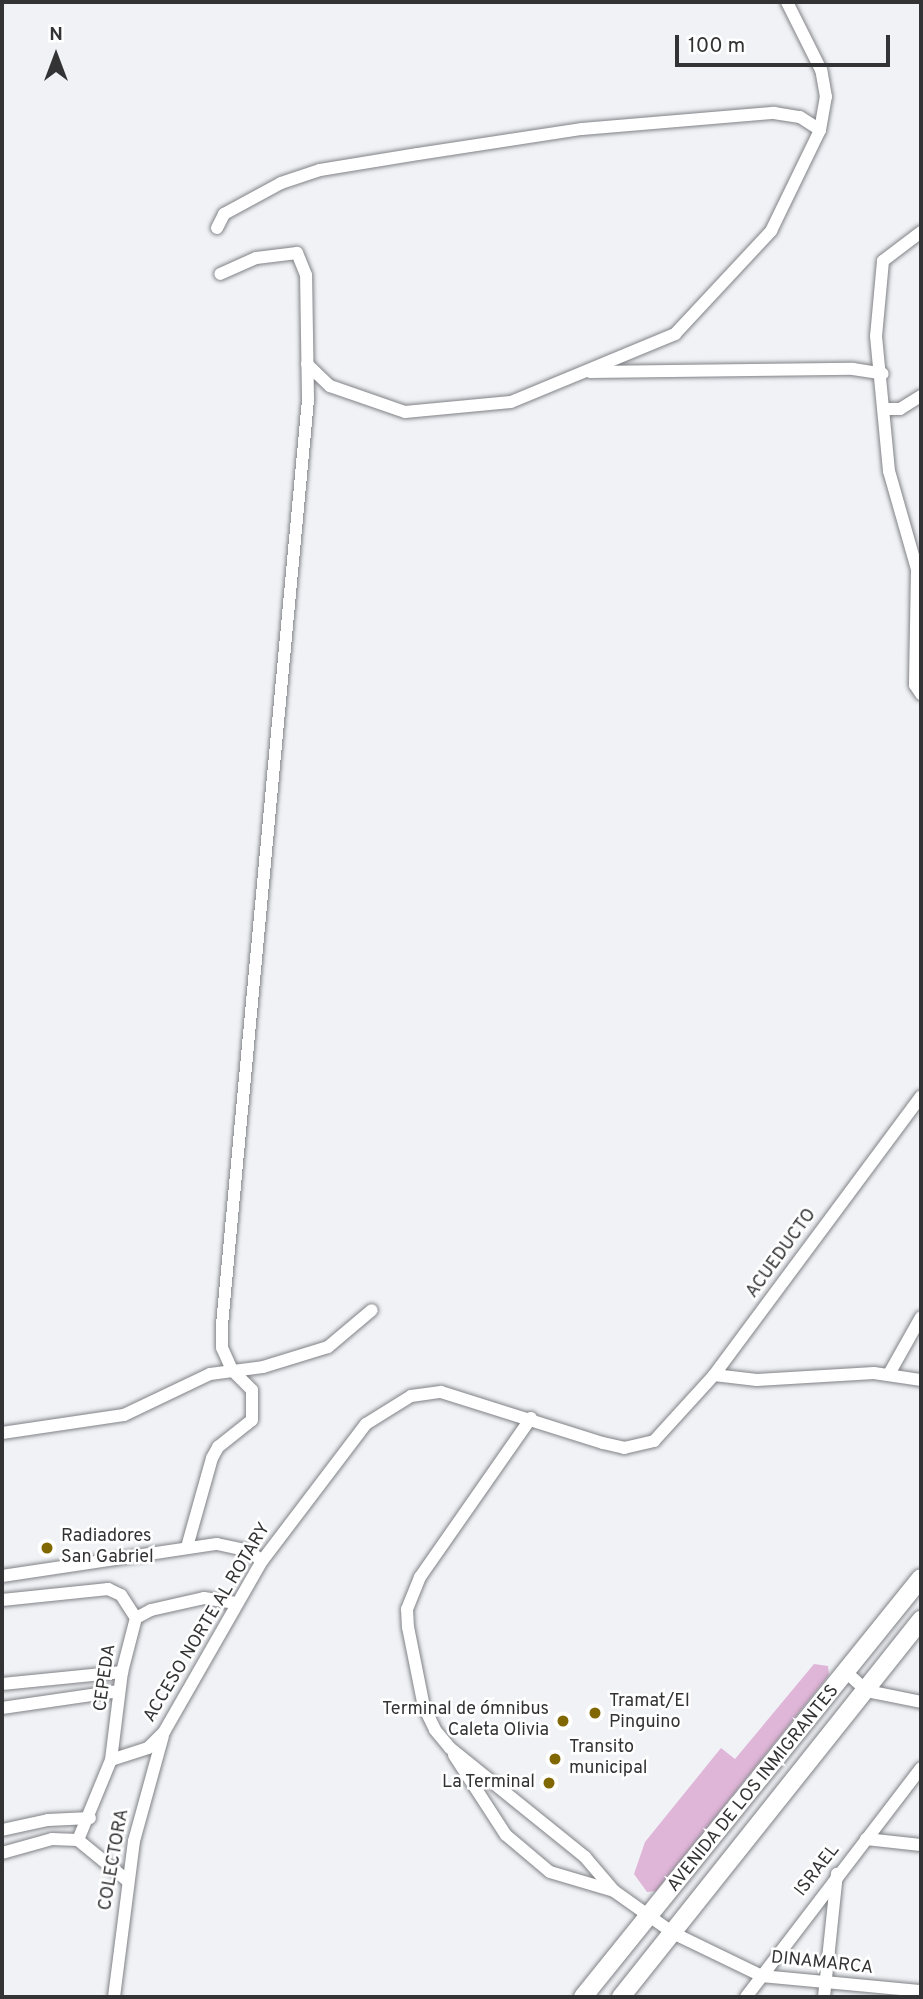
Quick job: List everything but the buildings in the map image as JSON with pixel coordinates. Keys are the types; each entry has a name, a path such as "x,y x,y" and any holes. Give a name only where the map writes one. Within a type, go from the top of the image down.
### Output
{"street":[{"path":"307,364 330,386 393,411 505,404 579,372 656,345 699,313 771,231 820,130 826,97 821,70 787,2"},
{"path":"217,228 224,214 281,183 320,170 418,154 582,129 774,114 800,117 820,130"},
{"path":"921,232 883,261 879,271 876,336 883,374 891,482 917,569 915,685 921,694"},
{"path":"187,1547 212,1458 218,1447 252,1420 252,1390 232,1370 222,1348 222,1325 305,427 307,364 306,275 297,253 256,258 220,274"},
{"path":"579,372 853,369 883,374"},
{"path":"885,409 900,409 921,396"},
{"name":"ACUEDUCTO","path":"666,1430 714,1375 921,1096"},
{"path":"2,1433 50,1430 124,1415 210,1374 263,1367 328,1347 372,1310"},
{"path":"889,1374 921,1317"},
{"path":"714,1375 757,1380 889,1374 921,1380"},
{"name":"ACCESO NORTE AL ROTARY","path":"111,1760 148,1748 164,1732 262,1561 353,1438 366,1424 411,1396 441,1392 624,1448 654,1441 666,1430"},
{"path":"531,1418 420,1577 407,1609 424,1707 495,1821 514,1845 550,1872 614,1891"},
{"path":"2,1576 187,1547 233,1545 262,1561"},
{"name":"AVENIDA DE LOS INMIGRANTES","path":"583,1997 649,1919 921,1578"},
{"path":"2,1600 108,1588 121,1595 136,1618 151,1610 204,1598 236,1603"},
{"name":"CEPEDA","path":"78,1840 90,1818 111,1760 122,1672 136,1618"},
{"name":"AVENIDA DE LOS INMIGRANTES","path":"621,1997 921,1620"},
{"path":"2,1684 122,1672"},
{"path":"847,1673 867,1691 921,1702"},
{"path":"2,1708 119,1690"},
{"name":"COLECTORA","path":"114,1997 128,1881 147,1787 164,1732"},
{"path":"450,1748 585,1857 614,1891"},
{"name":"ISRAEL","path":"746,1997 837,1874 921,1768"},
{"path":"2,1830 48,1820 90,1818"},
{"path":"2,1853 52,1839 78,1840 128,1881"},
{"path":"866,1839 921,1845"},
{"path":"825,1991 837,1874"},
{"name":"DINAMARCA","path":"614,1891 649,1919 673,1933 762,1976 825,1991 921,1991"}],"shaded area":[{"path":"814,1664 828,1666 829,1675 656,1891 647,1892 634,1874 645,1842 721,1748 735,1759"}],"place":[{"name":"Radiadores San Gabriel","path":"47,1548"},
{"name":"Tramat/El Pinguino","path":"595,1713"},
{"name":"Terminal de ómnibus Caleta Olivia","path":"563,1721"},
{"name":"Transito municipal","path":"555,1759"},
{"name":"La Terminal","path":"549,1783"}]}
